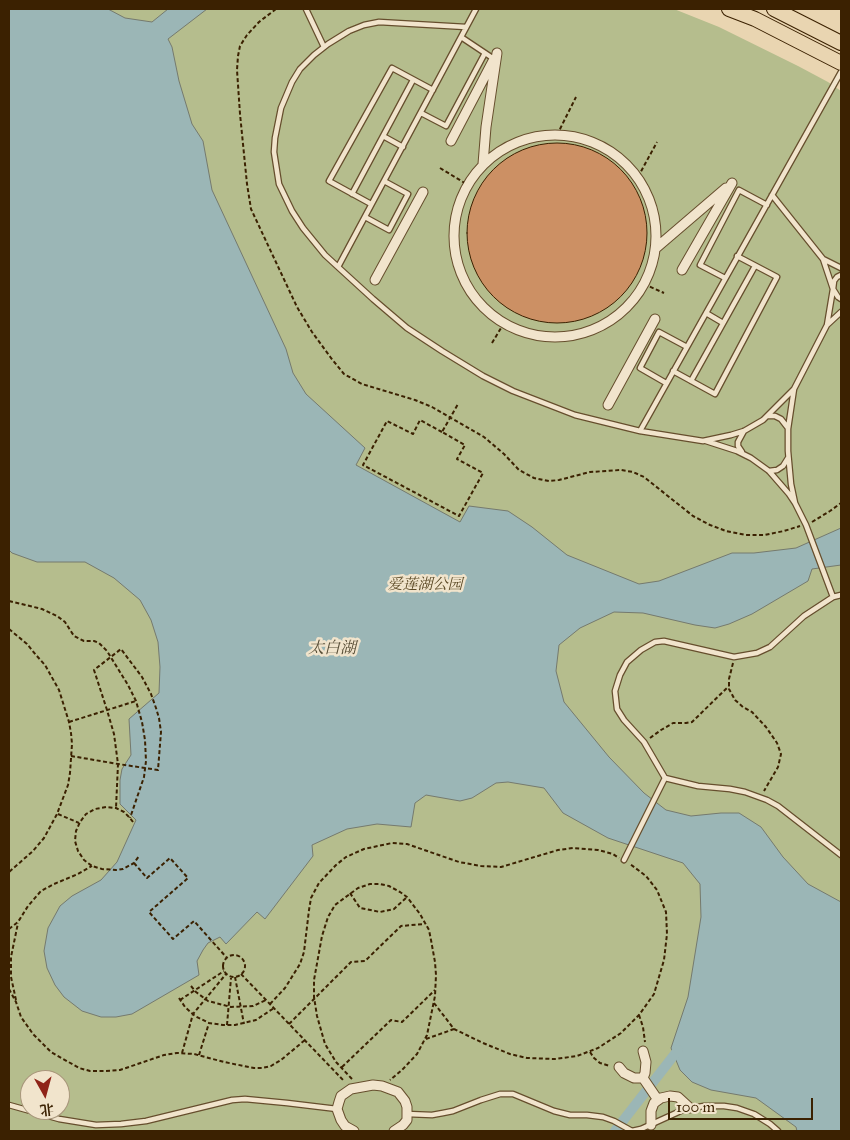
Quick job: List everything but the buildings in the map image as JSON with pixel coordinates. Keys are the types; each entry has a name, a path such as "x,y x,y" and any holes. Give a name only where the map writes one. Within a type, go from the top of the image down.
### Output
{"main road":[{"path":"729,9 755,19 841,63"},
{"path":"774,9 841,43"}],"street":[{"path":"451,141 498,53 486,127 483,164"},
{"path":"551,134 576,136 600,144 621,158 638,177 650,199 656,223 656,248 653,265 644,284 631,303 610,321 584,333 557,337 529,334 504,323 481,306 465,283 455,257 453,229 459,202 472,176 483,164 503,148 526,138 551,134"},
{"path":"656,248 732,183 682,270"},
{"path":"375,280 423,192"},
{"path":"608,405 655,319"},
{"path":"643,1051 646,1062 643,1078"},
{"path":"619,1067 624,1073 634,1078 643,1078"},
{"path":"643,1078 658,1100"},
{"path":"354,1131 345,1126 341,1120 337,1109 341,1096 355,1088 373,1085 398,1092 402,1096 407,1107 407,1120 399,1129 394,1131"},
{"path":"651,1125 651,1111 654,1103 661,1098 678,1097 690,1108"}],"lane":[{"path":"306,9 324,47"},
{"path":"338,267 476,9"},
{"path":"466,27 379,22 349,31 314,54 300,69 286,94 275,138 274,152 280,184 292,211 315,242 338,267 373,299 407,328 483,376 514,391 574,415 640,431 702,440 724,446 769,470 795,503 806,524 833,597"},
{"path":"461,37 494,59"},
{"path":"421,113 446,126 485,53"},
{"path":"372,204 329,181 392,68 433,90"},
{"path":"640,431 841,72"},
{"path":"352,194 413,80"},
{"path":"382,136 402,147"},
{"path":"365,217 389,230 393,223 408,194 384,181"},
{"path":"730,186 767,205"},
{"path":"725,278 700,264 739,190"},
{"path":"772,195 824,259 841,268"},
{"path":"673,372 716,394 777,277 737,256"},
{"path":"824,259 833,290 841,300"},
{"path":"691,381 755,266"},
{"path":"702,440 730,436 744,431 768,416 794,389 827,325 834,280 841,275"},
{"path":"827,325 841,312"},
{"path":"706,313 723,322"},
{"path":"666,383 640,368 659,332 687,347"},
{"path":"794,389 788,428 788,457 795,503"},
{"path":"768,416 776,416 788,428"},
{"path":"742,454 738,442 744,431"},
{"path":"769,470 776,470 783,466 788,457"},
{"path":"841,595 833,597 804,616 770,647 756,653 734,657 664,641 656,642 641,650 627,662 615,691 617,709 624,720 644,742 665,778 698,786 730,788 760,797 778,806 841,855"},
{"path":"624,860 665,778"},
{"path":"407,1114 432,1115 453,1111 500,1094 513,1094 570,1115 587,1114 602,1116 632,1131 651,1125 685,1109 704,1106 737,1108 754,1114 778,1131"},
{"path":"9,1105 59,1119 96,1125 146,1121 238,1099 337,1109"}],"path":[{"path":"557,135 576,97"},
{"path":"638,177 657,142"},
{"path":"440,168 468,185"},
{"path":"644,284 664,293"},
{"path":"492,343 504,323"},
{"path":"442,432 458,404"},
{"path":"420,420 442,432 465,445 457,458 483,472 459,516 363,464 387,421 413,434 420,420"},
{"path":"806,524 841,503"},
{"path":"9,602 42,609 57,616 74,636 84,641 99,643 107,651 128,685 136,701 142,722 146,761 144,777 130,818"},
{"path":"9,629 27,644 44,665 59,690 71,733 68,785 57,814 50,828 33,851 9,872"},
{"path":"71,756 118,764 158,770 161,732 156,708 142,677 121,649 94,670 114,734 118,764 116,808"},
{"path":"734,657 729,686 735,700 742,707 752,712 766,726 777,743 781,754 778,767 760,797"},
{"path":"644,742 673,723 692,722 729,686"},
{"path":"69,722 136,701"},
{"path":"133,822 124,812 116,808 96,809 86,814 79,823 75,841 78,851 84,860 92,866 102,869 123,869 134,862 139,856"},
{"path":"57,814 79,823"},
{"path":"270,1004 285,988 300,964 304,952 309,910 319,883 346,857 364,849 392,843 407,844 459,862 501,867 558,850 573,848 598,850 613,854 624,860 646,876 657,890 666,912 667,934 664,960 654,994 639,1015 622,1033 598,1048 578,1056 555,1059 527,1058 510,1054 454,1029 434,1003"},
{"path":"134,862 147,878 170,858 188,878 149,912 173,939 194,921 227,958"},
{"path":"9,929 18,922 28,906 41,891 92,866"},
{"path":"355,1088 325,1044 316,1016 314,980 328,918 335,905 361,887 370,884 389,886 400,892 407,897 420,914 429,930 436,975 434,1003 425,1039 417,1054 402,1070 382,1086"},
{"path":"350,894 360,908 380,912 394,909 407,897"},
{"path":"18,922 11,958 16,1002 21,1017 33,1034 51,1052 79,1068 98,1071 120,1070 164,1055 182,1053 262,1068 271,1066 305,1040"},
{"path":"289,1024 351,962 365,962 401,926 425,924"},
{"path":"233,977 241,974 244,968 243,961 234,956 227,958 223,964 225,972 233,977 244,1024"},
{"path":"225,972 180,999 185,1007 209,1023 227,1025 244,1024 256,1020 274,1008"},
{"path":"182,1053 193,1014 225,972"},
{"path":"241,974 355,1088"},
{"path":"227,1025 233,977"},
{"path":"191,986 208,1001 229,1007 253,1006 266,1000"},
{"path":"9,989 16,1002"},
{"path":"342,1068 391,1020 402,1022 436,990"},
{"path":"639,1015 645,1037 643,1051"},
{"path":"199,1056 209,1023"},
{"path":"425,1039 454,1029"},
{"path":"589,1052 600,1063 619,1067"}],"green space":[{"name":"爱莲湖公园","path":"9,9 674,9 719,27 798,66 841,91 841,1131 9,1131"}],"water":[{"name":"太白湖","path":"9,9 108,9 125,18 152,22 168,9 207,9 168,39 172,47 179,81 192,124 203,141 212,190 286,349 293,373 306,394 365,448 356,465 460,522 469,506 508,511 532,527 567,555 639,584 659,581 732,553 754,553 796,548 841,528 841,565 812,569 808,581 752,614 715,628 643,613 614,612 580,628 559,645 556,671 564,702 609,757 644,793 666,810 691,816 739,813 761,827 783,857 808,884 841,902 841,1131 797,1131 796,1127 756,1098 711,1090 692,1082 680,1070 671,1048 688,997 701,917 700,884 683,863 608,838 563,813 544,788 508,782 496,783 472,798 460,801 426,795 415,803 411,827 377,824 347,829 312,845 313,856 265,919 257,912 226,944 220,937 208,943 197,961 199,975 132,1014 101,1017 82,1011 64,997 55,985 47,968 44,951 48,928 60,906 72,896 101,880 117,862 136,820 120,804 122,769 131,755 129,719 159,693 160,667 158,642 151,620 140,600 114,578 85,562 37,562 12,553 9,550"}],"waterway":[{"path":"615,1131 678,1050"}]}
